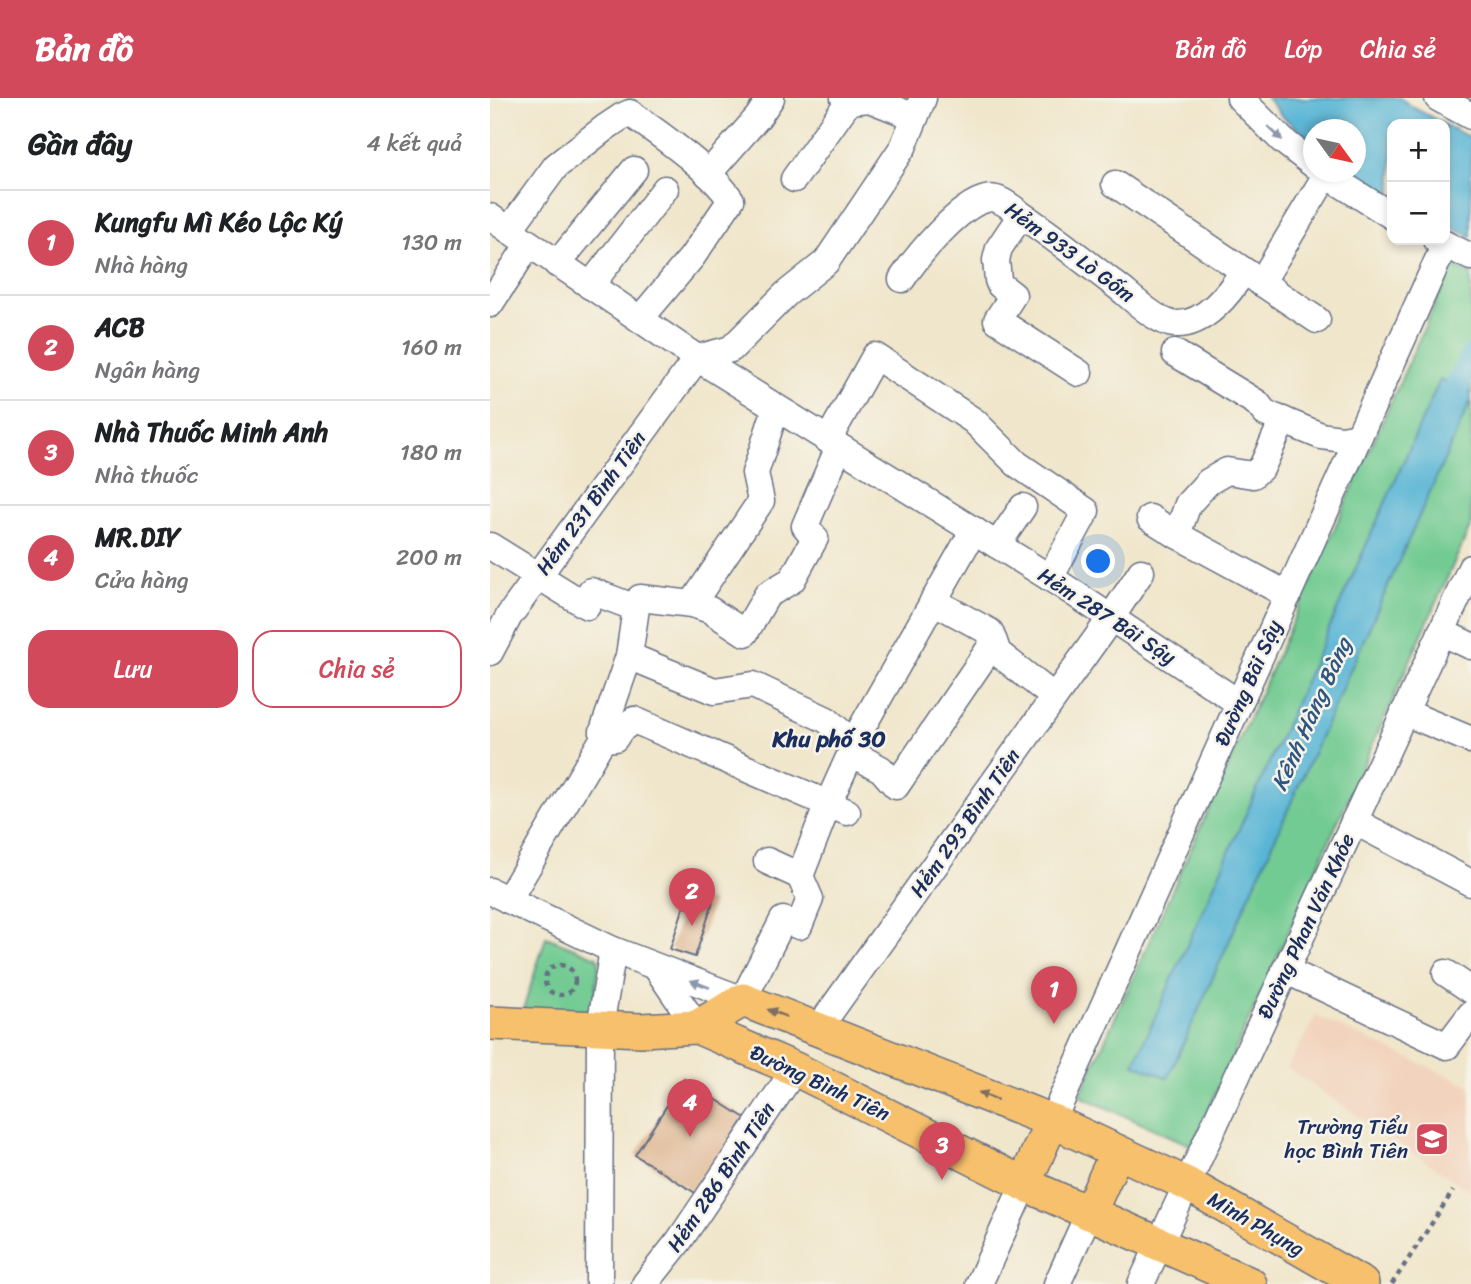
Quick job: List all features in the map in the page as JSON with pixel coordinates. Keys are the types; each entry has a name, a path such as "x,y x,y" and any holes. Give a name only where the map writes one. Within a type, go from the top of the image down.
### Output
{"main road":[{"path":"490,1023 640,1030 697,1027 743,1000 1052,1121 1187,1184"},
{"name":"Đường Bình Tiên","path":"697,1027 794,1069 1024,1184 1160,1243"},
{"path":"1024,1184 1052,1121"},
{"path":"1089,1213 1117,1152"},
{"name":"Minh Phụng","path":"1187,1184 1362,1284"},
{"path":"1160,1243 1250,1284"}],"street":[{"path":"708,174 758,117 771,98"},
{"path":"1240,98 1282,141 1303,157"},
{"path":"1438,98 1471,116"},
{"path":"697,358 731,349 786,294 826,262 903,147 919,108 869,99 847,100 794,179"},
{"path":"490,304 509,230 556,166 606,127 630,113 708,174 732,200 692,257 640,319"},
{"path":"557,264 634,170"},
{"name":"Hẻm 933 Lò Gốm","path":"902,279 932,240 970,207 986,199 996,198 1160,318 1173,325 1191,322 1218,304 1236,284 1252,277 1314,182"},
{"path":"1338,182 1387,213"},
{"path":"1115,184 1317,320"},
{"path":"590,286 665,189"},
{"path":"1021,215 999,248 996,260 1000,285 1013,295 997,320 1079,373"},
{"path":"509,230 697,358 974,530 852,748 838,808 800,876"},
{"name":"Đường Bãi Sậy","path":"1052,1121 1359,436 1439,245"},
{"path":"1446,245 1471,257"},
{"path":"1175,354 1257,403 1265,413 1321,436 1342,439 1359,436"},
{"path":"767,861 800,876 810,899 799,926 783,920 743,1000 612,950 499,895 603,739 603,731 629,656 640,598 692,604 710,610 745,633 767,595 792,580 815,538 805,526 834,443 875,356 974,421 1017,464 1086,510 1050,578"},
{"name":"Hẻm 231 Bình Tiên","path":"490,652 509,616 697,358"},
{"path":"692,604 761,501 755,473 776,408"},
{"path":"1177,535 1188,504 1208,482 1227,471 1253,475 1262,467 1283,420"},
{"path":"998,545 1023,507"},
{"path":"1150,518 1288,594"},
{"name":"Hẻm 287 Bãi Sậy","path":"974,530 1239,703"},
{"path":"490,547 587,606 592,591 636,608"},
{"name":"Đường Phan Văn Khỏe","path":"1141,1284 1471,568"},
{"name":"Hẻm 293 Bình Tiên","path":"818,1029 1141,572"},
{"path":"933,601 990,632 998,653 1054,697"},
{"path":"1441,632 1471,646"},
{"path":"629,656 715,691 753,685 827,720 852,748 881,769 896,786 994,642"},
{"path":"1404,712 1471,740"},
{"path":"603,739 615,738 620,730 634,720 838,808"},
{"path":"1354,821 1471,883"},
{"path":"599,1284 600,1027 612,950"},
{"path":"656,967 697,1027"},
{"path":"1285,970 1447,1046 1471,1014"},
{"path":"1446,973 1471,990"},
{"name":"Hẻm 286 Bình Tiên","path":"645,1284 679,1241 794,1069"},
{"path":"979,1284 1024,1184"},
{"path":"1057,1284 1089,1213"}],"path":[{"path":"566,966 575,978 573,988 566,994 552,993 546,985 546,975 552,967 566,966"},
{"path":"1392,1284 1453,1191"}],"shaded area":[{"name":"Trường Tiểu học Bình Tiên","path":"1316,1016 1471,1086 1471,1192 1287,1068"}],"green space":[{"path":"1452,266 1471,274 1471,525 1192,1146 1080,1096"},
{"path":"546,937 597,957 599,963 594,1007 584,1014 523,1010"}],"water":[{"path":"1267,98 1400,98 1435,119 1387,119 1387,192 1366,179 1366,119 1303,119 1303,133 1282,116"},
{"path":"1450,128 1471,138 1471,237 1450,226"},
{"name":"Kênh Hàng Bàng","path":"1440,380 1471,393 1471,400 1168,1078 1134,1064"}],"building":[{"path":"688,894 713,902 695,957 670,949"},
{"path":"684,1079 745,1118 697,1194 635,1155"}],"waterway":[{"name":"Kênh Hàng Bàng","path":"1444,415 1471,357"}],"place":[{"name":"ACB","path":"692,926"},
{"name":"Kungfu Mì Kéo Lộc Ký","path":"1054,1024"},
{"name":"MR.DIY","path":"690,1137"},
{"name":"Trường Tiểu học Bình Tiên","path":"1432,1139"},
{"name":"Nhà Thuốc Minh Anh","path":"942,1180"}],"district":[{"name":"Khu phố 30","path":"829,739"}]}
